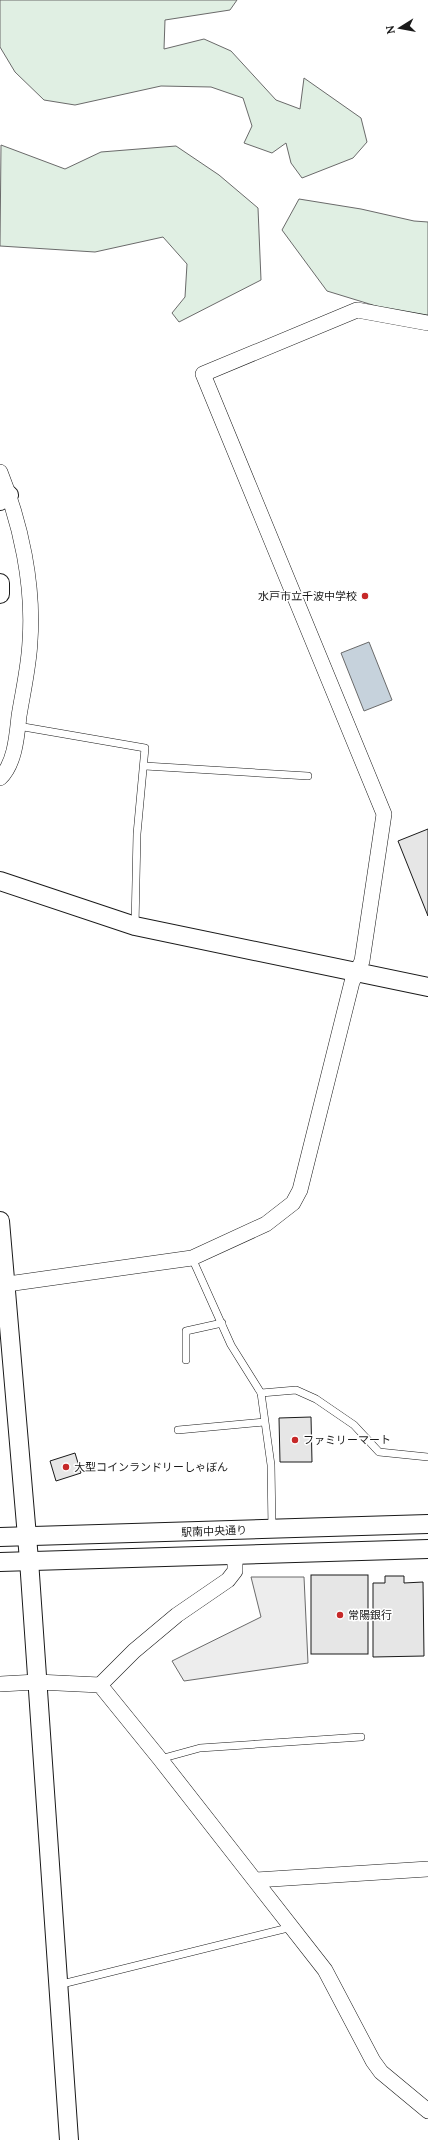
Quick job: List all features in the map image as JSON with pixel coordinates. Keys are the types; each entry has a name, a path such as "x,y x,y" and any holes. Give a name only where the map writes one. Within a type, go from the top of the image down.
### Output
{"street":[{"path":"2,1284 192,1258 266,1224 293,1204 300,1190 352,982 362,961 384,814 203,374 358,310 428,323"},
{"path":"0,472 4,498 25,560 29,598 30,641 18,726 8,770 0,778"},
{"path":"0,583 0,594"},
{"path":"0,881 135,926 428,987"},
{"path":"0,1221 2,1284 29,1560 69,2140"},
{"name":"駅南中央通り","path":"0,1537 428,1524"},
{"path":"0,1562 428,1549"},
{"path":"100,1685 134,1650 177,1615 228,1580 235,1571 235,1554"},
{"path":"0,1684 37,1682 100,1685 256,1880 325,1970 373,2061 381,2072 428,2111"},
{"path":"256,1880 428,1869"}],"lane":[{"path":"18,726 145,748 145,766 137,834 135,926"},
{"path":"145,766 308,776"},
{"path":"192,1258 231,1345 261,1393 271,1465 272,1529"},
{"path":"186,1360 186,1331 222,1323"},
{"path":"261,1393 296,1390 316,1399 340,1414 354,1425 378,1452 428,1457"},
{"path":"178,1430 264,1422"},
{"path":"160,1759 200,1748 361,1737"},
{"path":"58,1985 293,1927"}],"green space":[{"path":"0,0 237,0 230,10 165,20 164,49 204,39 231,51 276,100 300,109 304,78 361,118 367,142 353,158 302,178 291,163 286,143 272,153 244,143 252,126 243,98 211,87 161,86 75,105 44,100 15,72 0,47"},
{"path":"1,145 65,169 101,152 176,146 219,175 258,208 261,280 179,322 172,313 185,297 187,264 163,237 95,252 0,246"},
{"path":"299,199 361,209 414,221 428,222 428,316 389,310 327,291 282,230"}],"shaded area":[{"path":"369,642 392,700 364,711 341,653"},
{"path":"251,1577 304,1577 308,1663 184,1681 172,1661 261,1617"}],"building":[{"path":"428,829 428,916 398,841"},
{"name":"ファミリーマート","path":"311,1417 312,1462 280,1462 279,1418"},
{"name":"大型コインランドリーしゃぼん","path":"75,1453 81,1473 56,1481 50,1461"},
{"name":"常陽銀行","path":"311,1575 368,1575 368,1654 311,1654"},
{"path":"385,1576 404,1576 404,1583 423,1582 424,1656 373,1657 373,1583 385,1583"}],"place":[{"name":"水戸市立千波中学校","path":"365,596"},
{"name":"ファミリーマート","path":"295,1440"},
{"name":"大型コインランドリーしゃぼん","path":"66,1467"},
{"name":"常陽銀行","path":"340,1615"}]}
